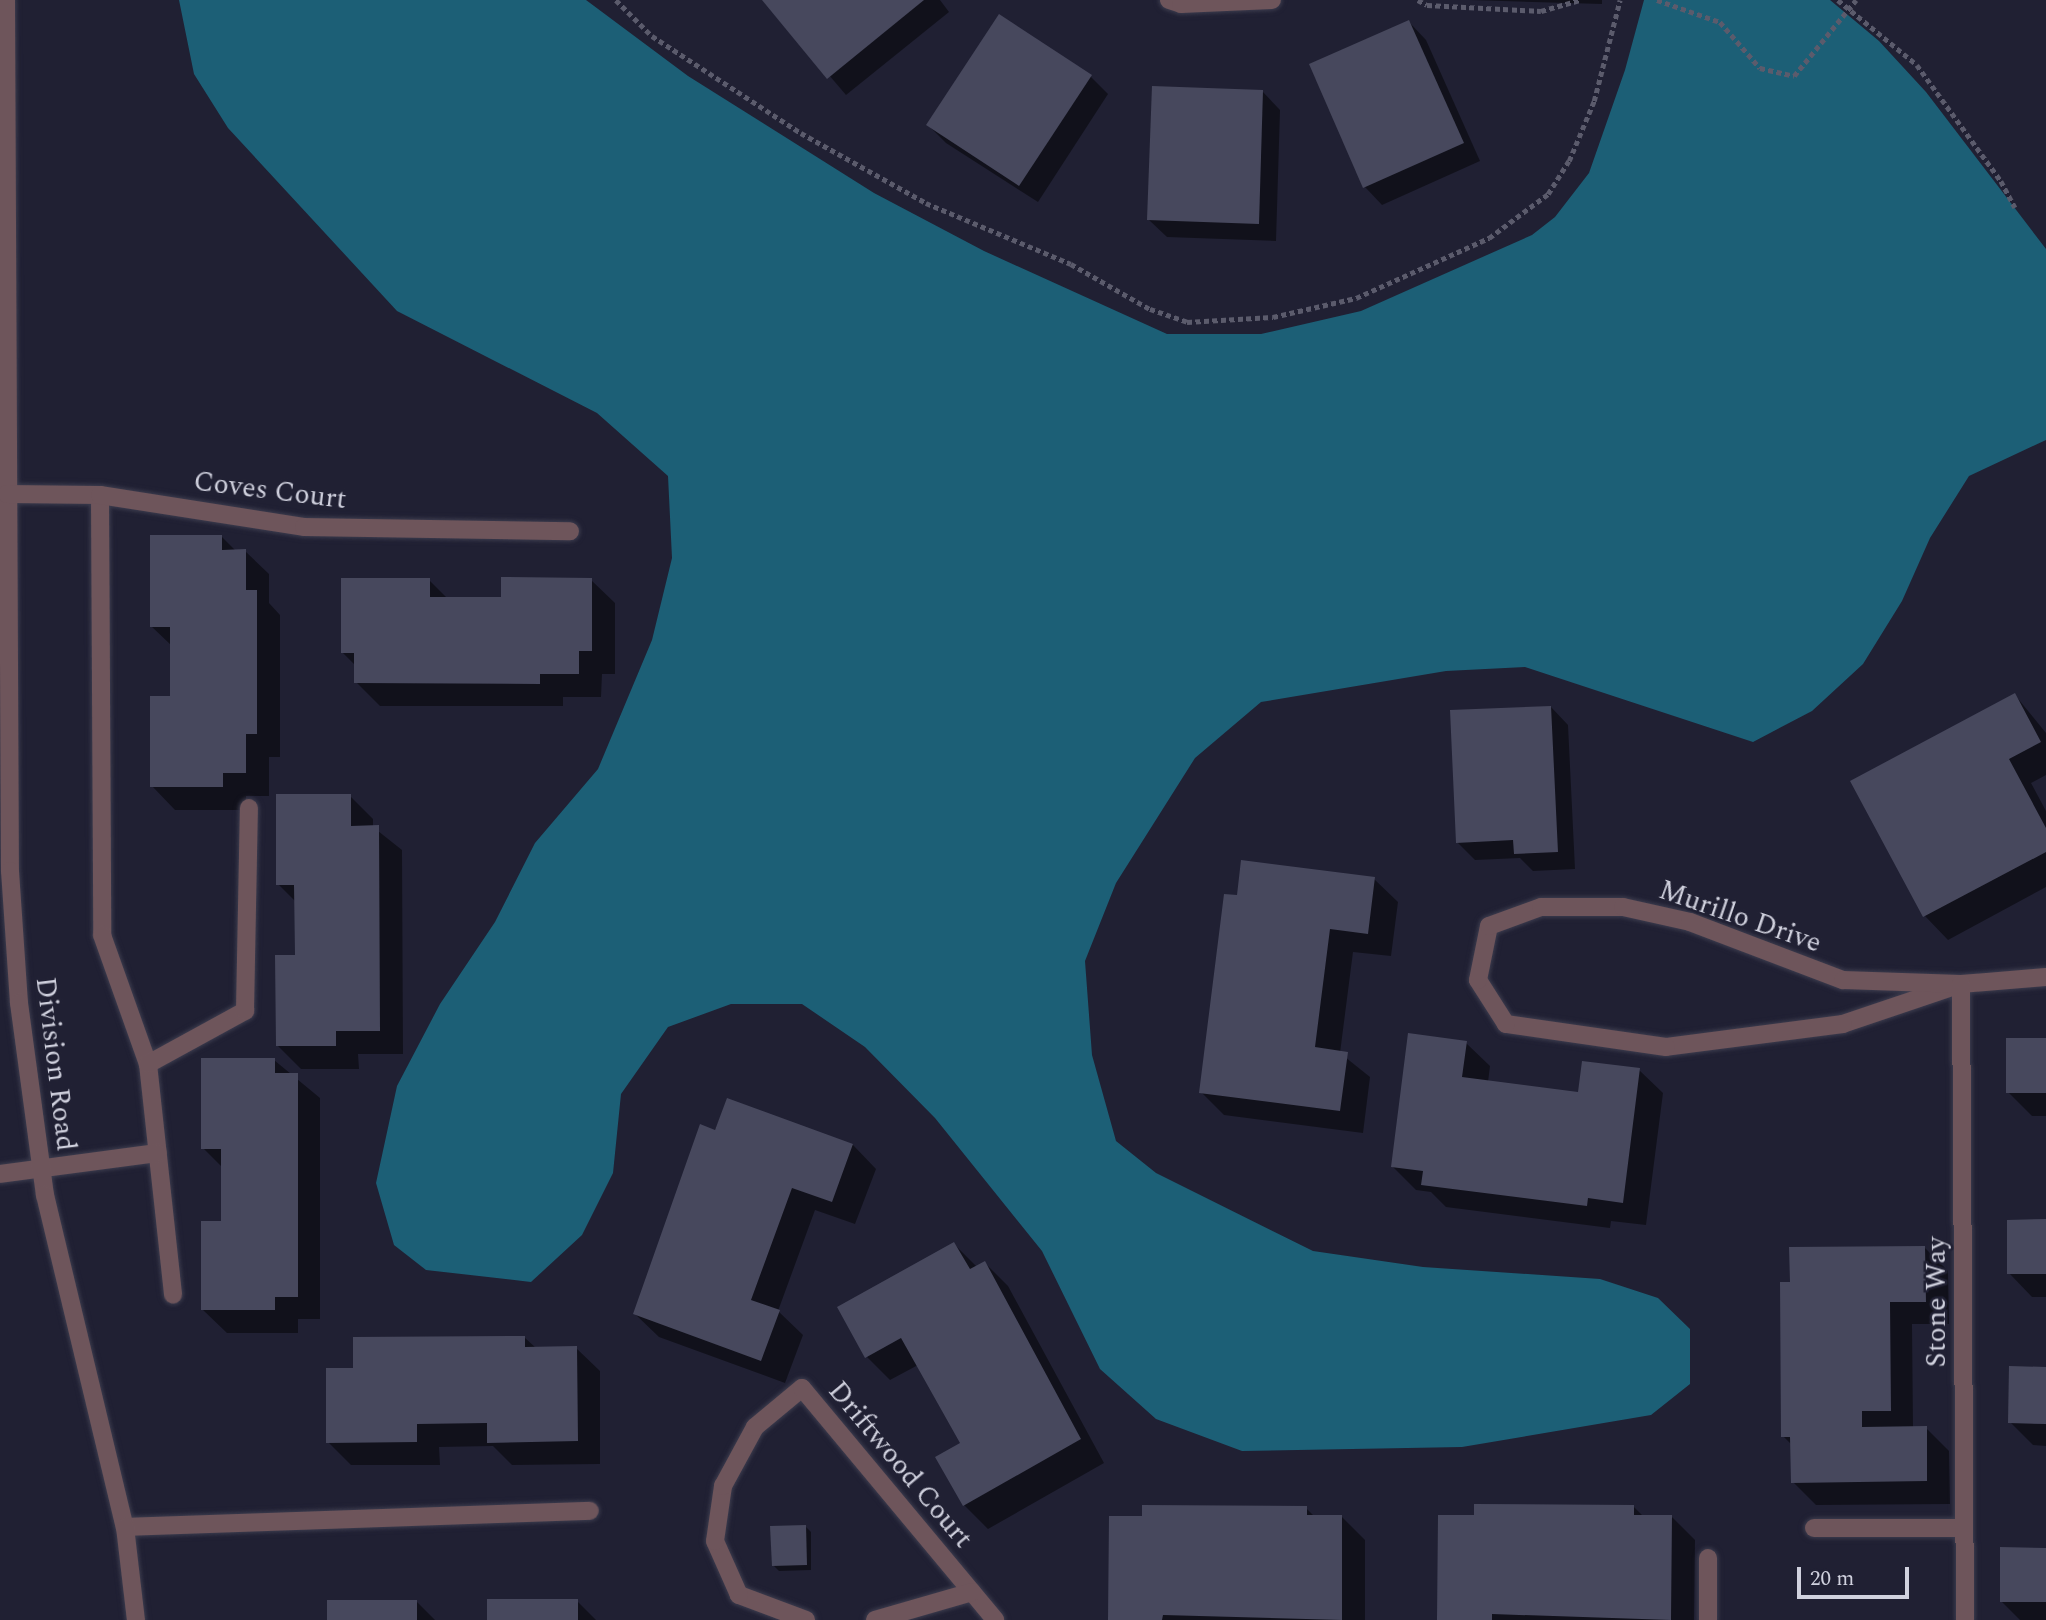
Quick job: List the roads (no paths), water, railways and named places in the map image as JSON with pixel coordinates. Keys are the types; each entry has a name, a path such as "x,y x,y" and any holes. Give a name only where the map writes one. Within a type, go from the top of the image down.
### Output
{"street":[{"name":"Division Road","path":"6,0 7,494 4,659 10,871 19,1003 45,1195 125,1527 136,1620"},
{"path":"1169,0 1181,4 1272,0"},
{"name":"Coves Court","path":"7,494 100,495 304,527 570,531"},
{"path":"100,495 102,935 148,1064 173,1295"},
{"path":"148,1064 245,1011 249,808"},
{"name":"Murillo Drive","path":"1961,984 1843,1024 1666,1048 1506,1024 1478,981 1489,926 1541,907 1623,907 1690,922 1843,981 1961,984 2046,977"},
{"name":"Stone Way","path":"1961,984 1965,1620"},
{"path":"0,1174 42,1166 158,1153"},
{"name":"Driftwood Court","path":"806,1620 739,1595 715,1541 723,1486 755,1427 802,1388 995,1620"},
{"path":"125,1527 590,1511"},
{"path":"1814,1528 1964,1528"},
{"path":"1708,1558 1708,1620"},
{"name":"Driftwood Court","path":"875,1620 972,1592"}],"water":[{"path":"179,0 586,0 688,76 874,193 984,251 1167,334 1261,334 1361,311 1532,235 1555,217 1589,173 1625,70 1644,0 1830,0 1879,41 1926,92 2046,249 2046,440 1969,476 1930,538 1902,601 1863,664 1812,711 1753,742 1525,667 1446,671 1261,702 1195,758 1116,883 1085,961 1092,1055 1116,1141 1156,1173 1313,1251 1423,1267 1600,1279 1658,1298 1690,1329 1690,1384 1651,1415 1462,1447 1242,1451 1156,1419 1100,1369 1042,1251 935,1118 865,1047 802,1004 731,1004 668,1027 621,1094 613,1173 582,1235 531,1282 426,1270 394,1245 376,1183 397,1086 440,1004 495,922 535,843 598,769 652,640 672,558 668,476 597,413 397,311 228,128 194,74"}]}
